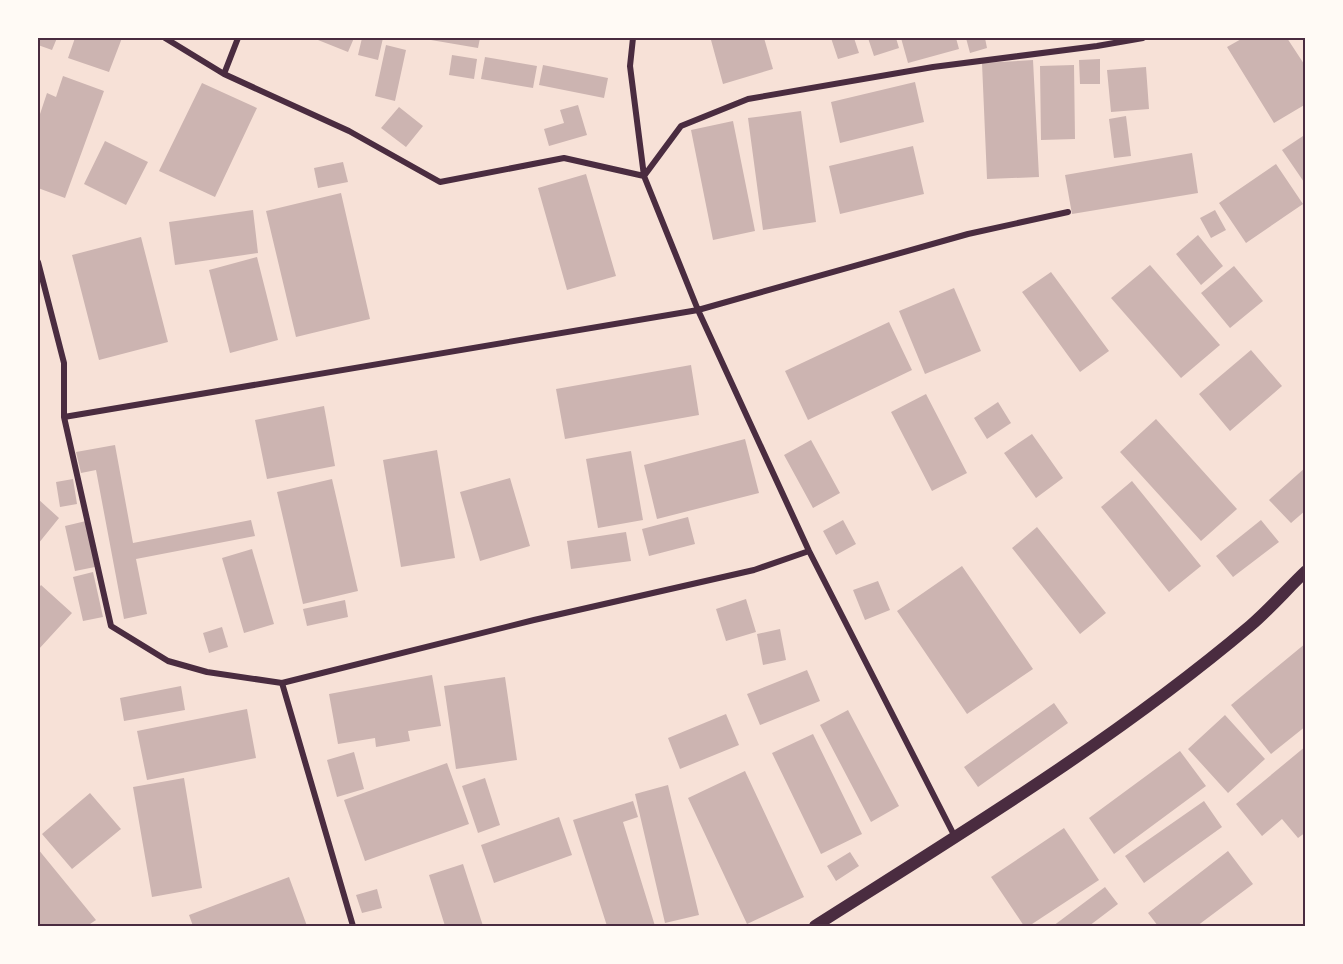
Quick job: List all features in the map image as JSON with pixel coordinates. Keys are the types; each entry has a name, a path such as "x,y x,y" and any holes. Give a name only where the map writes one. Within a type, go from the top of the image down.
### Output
{"main road":[{"path":"815,927 931,854 1160,698 1252,624 1305,571"}],"street":[{"path":"165,38 224,74 349,131 440,182 564,158 644,176"},
{"path":"224,74 238,38"},
{"path":"633,38 630,66 644,176 698,310 809,551 955,837"},
{"path":"644,176 681,126 748,99 933,67 1143,38"},
{"path":"64,417 698,310 968,234 1068,213"},
{"path":"38,262 64,363 64,417 111,626 168,662 207,672 282,683 534,620 754,570 809,551"},
{"path":"282,683 353,927"}],"building":[{"path":"38,38 57,38 52,50 38,45"},
{"path":"75,38 122,38 109,72 68,58"},
{"path":"313,38 354,38 348,52"},
{"path":"362,38 383,38 378,60 358,55"},
{"path":"431,38 480,38 478,48 431,40"},
{"path":"764,38 773,69 723,84 711,40"},
{"path":"831,38 854,38 859,53 838,59"},
{"path":"868,38 896,38 899,48 874,56"},
{"path":"901,38 956,38 959,49 908,63"},
{"path":"966,38 985,38 987,48 970,53"},
{"path":"1243,38 1287,38 1306,67 1306,104 1274,123 1227,47"},
{"path":"386,45 406,50 395,101 375,96"},
{"path":"452,55 477,59 474,79 449,75"},
{"path":"485,57 537,66 533,88 481,79"},
{"path":"1100,59 1100,84 1080,84 1079,60"},
{"path":"1033,60 1039,177 987,179 982,63"},
{"path":"543,65 608,78 604,98 539,85"},
{"path":"1074,65 1075,139 1041,140 1040,66"},
{"path":"1146,67 1149,109 1111,112 1107,70"},
{"path":"63,76 104,91 65,198 38,188 38,120 47,93 56,97"},
{"path":"915,82 924,122 840,143 831,102"},
{"path":"202,83 257,108 215,197 159,171"},
{"path":"578,105 587,135 549,146 544,129 564,123 560,110"},
{"path":"399,107 423,126 406,147 381,128"},
{"path":"801,111 816,222 763,230 748,118"},
{"path":"1126,116 1131,156 1114,158 1109,119"},
{"path":"733,121 755,231 713,240 691,130"},
{"path":"1306,134 1306,185 1282,150"},
{"path":"105,141 148,162 126,205 84,184"},
{"path":"913,146 924,194 840,214 829,166"},
{"path":"1192,153 1198,193 1072,214 1065,175"},
{"path":"343,162 348,182 318,188 314,168"},
{"path":"1276,164 1303,204 1246,243 1219,203"},
{"path":"586,174 616,276 567,290 538,188"},
{"path":"341,193 370,319 296,337 266,211"},
{"path":"253,210 258,253 175,265 169,222"},
{"path":"1215,210 1226,230 1211,238 1200,218"},
{"path":"1198,235 1223,266 1201,285 1176,254"},
{"path":"141,237 168,342 99,360 72,255"},
{"path":"257,257 278,340 230,353 209,270"},
{"path":"1150,265 1220,345 1181,378 1111,298"},
{"path":"1234,266 1263,301 1230,328 1201,293"},
{"path":"1051,272 1109,351 1080,372 1022,292"},
{"path":"954,288 981,351 925,374 899,311"},
{"path":"889,322 912,370 808,420 785,371"},
{"path":"1251,350 1282,386 1230,431 1199,394"},
{"path":"691,365 699,415 565,439 556,389"},
{"path":"926,394 967,473 932,491 891,412"},
{"path":"998,402 1011,423 987,439 974,418"},
{"path":"324,406 335,466 267,479 255,420"},
{"path":"1156,419 1237,509 1201,541 1120,452"},
{"path":"1032,434 1063,478 1036,498 1004,453"},
{"path":"745,439 759,493 657,519 644,465"},
{"path":"811,440 840,493 813,508 784,455"},
{"path":"115,445 133,543 251,520 255,536 136,559 147,614 124,619 96,470 81,473 76,452"},
{"path":"437,450 455,558 401,567 383,460"},
{"path":"631,451 643,520 598,528 586,459"},
{"path":"1306,467 1306,510 1291,523 1269,500"},
{"path":"510,478 530,546 480,561 460,492"},
{"path":"73,479 77,504 60,507 56,482"},
{"path":"332,479 358,591 303,604 277,492"},
{"path":"1132,481 1201,566 1169,592 1101,507"},
{"path":"38,499 59,518 38,544"},
{"path":"688,517 695,544 649,556 642,529"},
{"path":"843,520 856,544 836,555 823,531"},
{"path":"1261,520 1279,542 1233,577 1216,556"},
{"path":"86,521 95,567 75,571 65,526"},
{"path":"1037,527 1106,613 1080,634 1012,548"},
{"path":"626,532 631,561 571,569 567,541"},
{"path":"252,549 274,624 244,633 222,558"},
{"path":"962,566 1033,669 967,714 897,611"},
{"path":"93,572 103,617 83,621 73,577"},
{"path":"878,581 890,610 865,620 853,590"},
{"path":"41,585 72,613 38,650 38,589"},
{"path":"746,599 756,632 726,641 716,609"},
{"path":"345,600 348,617 307,626 303,609"},
{"path":"222,627 228,647 209,653 203,633"},
{"path":"780,629 786,660 763,665 757,634"},
{"path":"1306,643 1306,726 1271,754 1231,705"},
{"path":"807,670 820,701 760,725 747,694"},
{"path":"432,675 441,726 408,731 410,741 376,747 375,738 338,744 329,694"},
{"path":"505,677 517,760 456,769 444,686"},
{"path":"181,686 185,710 124,721 120,698"},
{"path":"1054,703 1068,723 978,787 964,767"},
{"path":"247,709 256,758 147,780 137,731"},
{"path":"848,710 899,806 871,822 820,725"},
{"path":"726,714 739,745 680,769 668,738"},
{"path":"1225,715 1265,759 1228,793 1188,749"},
{"path":"813,734 862,834 821,854 772,753"},
{"path":"1306,746 1306,832 1298,838 1282,819 1262,836 1236,804"},
{"path":"1180,751 1206,786 1114,854 1089,818"},
{"path":"354,752 364,789 337,797 327,760"},
{"path":"447,763 469,824 365,861 344,800"},
{"path":"745,771 804,897 747,924 688,798"},
{"path":"184,778 202,888 152,897 133,787"},
{"path":"485,778 500,825 478,833 462,786"},
{"path":"668,785 699,915 665,923 635,794"},
{"path":"90,793 121,829 72,869 42,834"},
{"path":"633,801 638,817 623,822 655,926 607,926 573,820"},
{"path":"1204,801 1222,827 1144,883 1125,856"},
{"path":"559,817 572,855 494,883 481,845"},
{"path":"1064,828 1099,880 1029,926 1024,926 991,877"},
{"path":"38,849 96,920 87,926 38,926"},
{"path":"1228,851 1253,884 1197,926 1158,926 1148,913"},
{"path":"850,852 859,866 836,881 827,866"},
{"path":"463,864 483,926 445,926 429,875"},
{"path":"289,877 307,926 193,926 189,915"},
{"path":"1105,887 1118,904 1089,926 1053,926"},
{"path":"377,889 382,908 362,913 356,895"}]}
